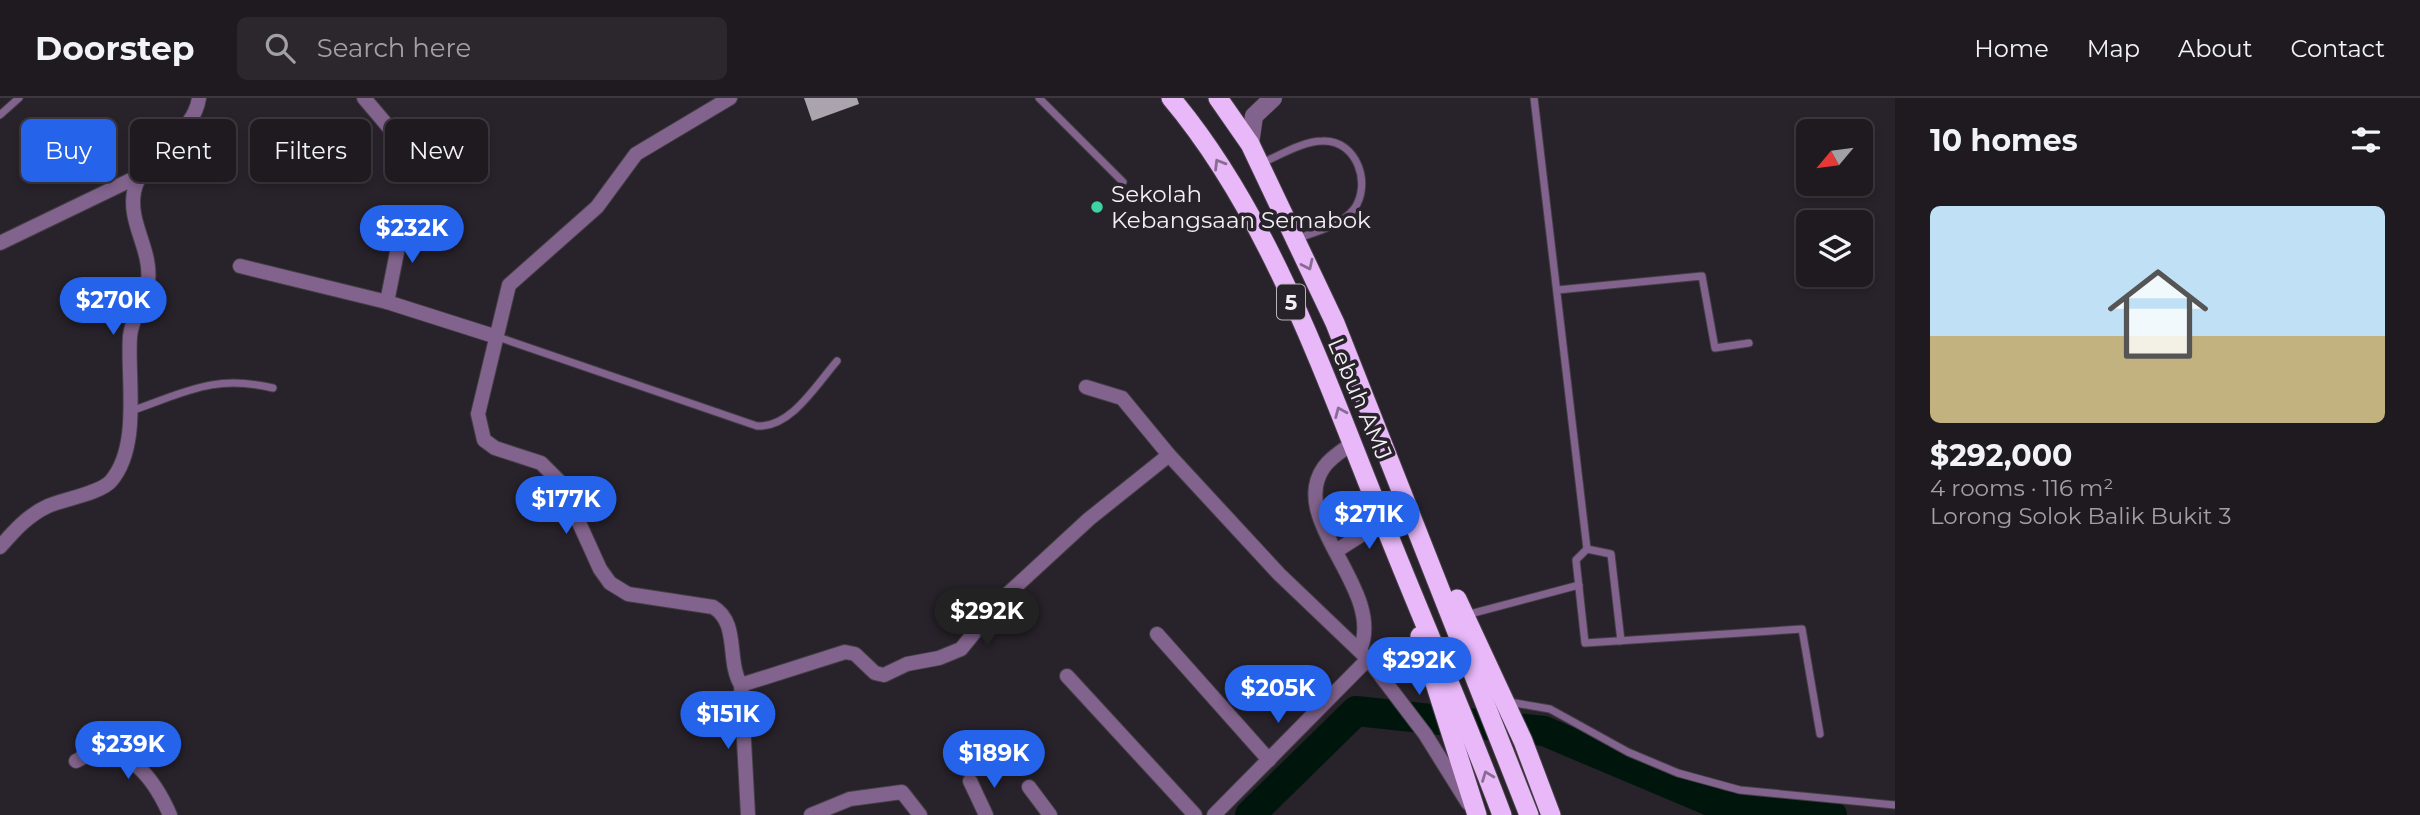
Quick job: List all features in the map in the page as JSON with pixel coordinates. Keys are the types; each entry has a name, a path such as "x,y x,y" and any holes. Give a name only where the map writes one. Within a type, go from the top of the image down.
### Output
{"highway":[{"name":"Lebuh AMJ","path":"1171,98 1200,132 1252,219 1353,443 1382,521 1462,708 1502,815"},
{"name":"Lebuh AMJ","path":"1218,98 1251,144 1335,323 1407,501 1502,710 1501,743 1529,815"},
{"path":"1407,501 1465,615 1502,710 1524,741 1551,815"},
{"path":"1382,521 1476,815"}],"street":[{"path":"189,119 199,98"},
{"path":"364,98 385,123"},
{"path":"730,98 636,155 597,207 509,285 478,414 484,440 495,448 541,463 561,483 600,569 610,583 628,594 712,607 722,613 729,623 734,673 741,685 748,815"},
{"path":"1251,144 1254,116 1273,98"},
{"path":"0,243 130,180"},
{"path":"0,547 30,517 46,507 108,484 124,460 131,411 130,334 148,280 132,207 138,182"},
{"path":"387,302 403,222"},
{"path":"240,266 387,302 497,337"},
{"path":"1086,387 1122,398 1169,455 1279,574 1364,655 1425,734 1476,815"},
{"path":"1214,815 1269,760 1364,655 1363,610 1316,502 1317,483 1323,467 1353,443"},
{"path":"741,685 845,652 855,654 875,673 884,675 907,664 950,654 970,641 1000,601 1089,519 1169,455"},
{"path":"1336,551 1382,521"},
{"path":"1157,634 1269,760"},
{"path":"1067,676 1195,815"},
{"path":"76,761 89,753 103,751 120,755 143,770 161,794 170,815"},
{"path":"970,781 986,815"},
{"path":"1029,786 1050,815"},
{"path":"811,815 850,799 902,792 920,815"}],"lane":[{"path":"0,115 19,98"},
{"path":"1039,98 1124,182"},
{"path":"1534,98 1587,550"},
{"path":"1260,164 1324,140 1344,146 1358,164 1362,189 1353,210 1328,228 1296,239"},
{"path":"1557,290 1702,276 1715,348 1749,343"},
{"path":"497,337 764,427 771,427 785,419 836,361"},
{"path":"131,411 217,382 243,381 273,388"},
{"path":"1587,550 1576,560 1585,643 1802,629 1820,734"},
{"path":"1587,550 1611,554 1621,641"},
{"path":"1465,615 1579,585"},
{"path":"1502,710 1550,709 1628,752 1678,773 1740,790 1895,805"}],"building":[{"path":"804,98 857,98 859,104 812,121"}],"waterway":[{"path":"1250,815 1356,711 1544,731 1722,806 1832,815"}],"place":[{"name":"Sekolah Kebangsaan Semabok","path":"1097,207"}]}
